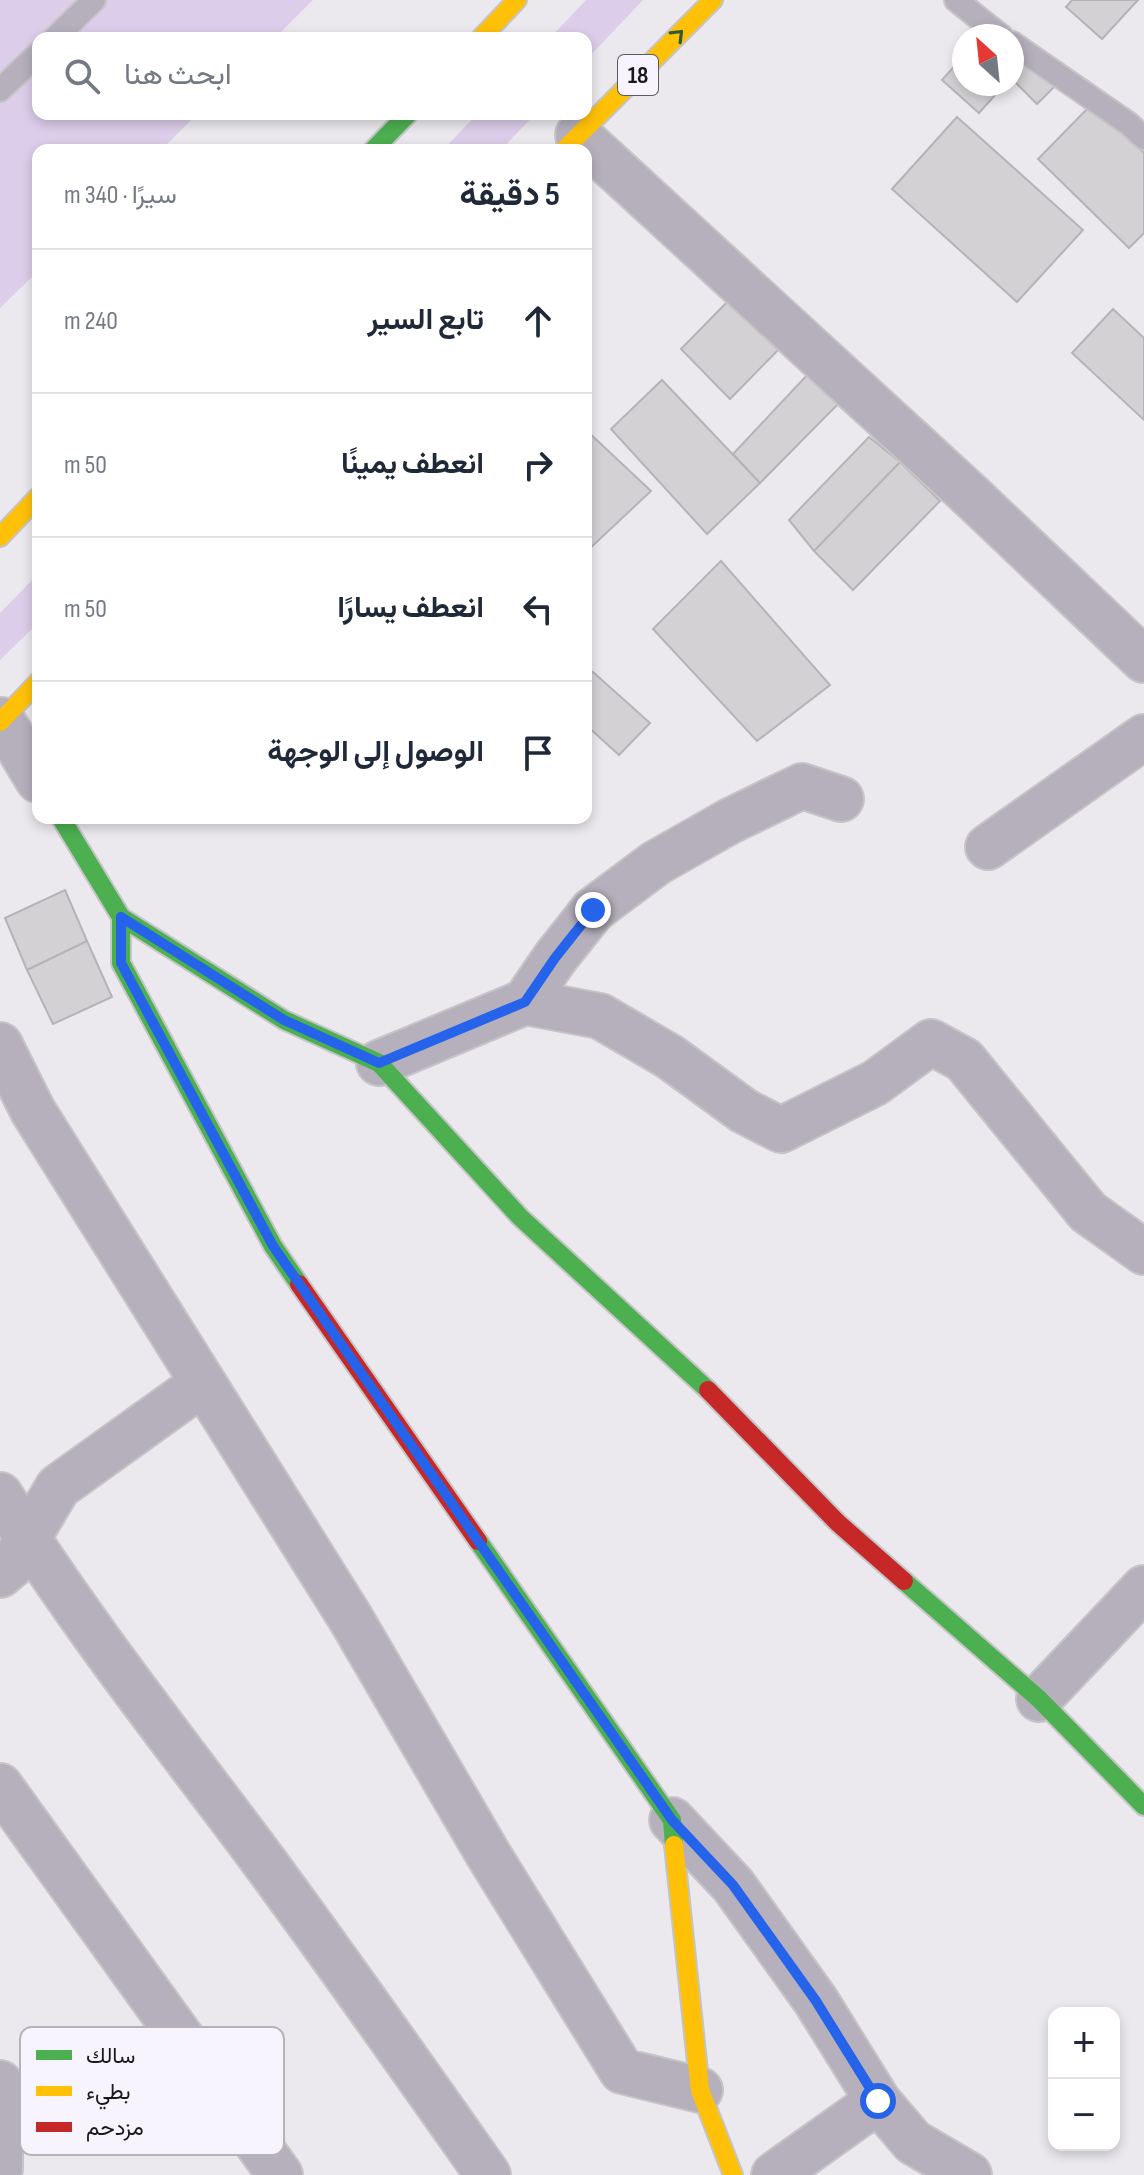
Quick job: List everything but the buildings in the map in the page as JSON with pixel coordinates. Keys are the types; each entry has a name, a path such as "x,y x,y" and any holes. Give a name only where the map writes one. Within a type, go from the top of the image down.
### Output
{"main road":[{"path":"487,32 517,0"},
{"name":"18","path":"571,143 713,0"},
{"path":"379,144 402,120"},
{"path":"0,537 32,503"},
{"path":"1,721 32,688"},
{"path":"65,824 121,917 284,1020 379,1063 520,1217 692,1373 838,1523 1039,1699 1144,1806"},
{"path":"121,917 121,963 273,1246 672,1820 700,2090 733,2175"}],"street":[{"path":"592,161 959,484 1144,660"},
{"path":"1,721 32,770"},
{"path":"988,847 1144,737"},
{"path":"379,1063 525,1002 593,910 656,863 730,821 802,786 841,799"},
{"path":"525,1002 600,1016 670,1057 744,1111 781,1130 875,1083 931,1042 964,1060 1088,1212 1144,1252"},
{"path":"0,1045 33,1111 351,1619 488,1854 622,2071 700,2090"},
{"path":"0,1575 12,1565 58,1487 203,1383"},
{"path":"0,1495 125,1676 297,1906 488,2175"},
{"path":"1039,1699 1144,1588"},
{"path":"0,1786 173,2027"},
{"path":"672,1820 733,1885 816,2001 878,2101 913,2142 969,2175"},
{"path":"0,2083 0,2168"},
{"path":"774,2175 878,2101"},
{"path":"266,2155 280,2175"}],"lane":[{"path":"61,32 94,0"},
{"path":"956,0 986,24"},
{"path":"1024,51 1129,124 1144,138"},
{"path":"0,90 32,60"}],"shaded area":[{"path":"0,0 313,0 281,32 32,32 32,120 191,120 167,144 32,144 32,277 0,308"},
{"path":"586,0 643,0 592,54 592,32 556,32"},
{"path":"471,120 529,120 507,144 449,144"},
{"path":"32,580 32,629 0,660 0,613"}],"traffic: fast":[{"path":"379,144 402,120"},
{"path":"65,824 121,917 121,963 273,1246 299,1284"},
{"path":"121,917 284,1020 379,1063 520,1217 708,1390"},
{"path":"478,1541 672,1820 674,1845"},
{"path":"904,1581 1039,1699 1144,1806"}],"traffic: slow":[{"path":"487,32 517,0"},
{"path":"570,144 713,0"},
{"path":"0,537 32,503"},
{"path":"0,722 32,688"},
{"path":"674,1845 700,2090 733,2175"}],"traffic: jam":[{"path":"299,1284 478,1541"},
{"path":"708,1390 838,1523 904,1581"}],"route":[{"path":"593,910 525,1002 379,1063 284,1020 121,917 121,963 273,1246 672,1820 733,1885 816,2001 878,2101"}]}
